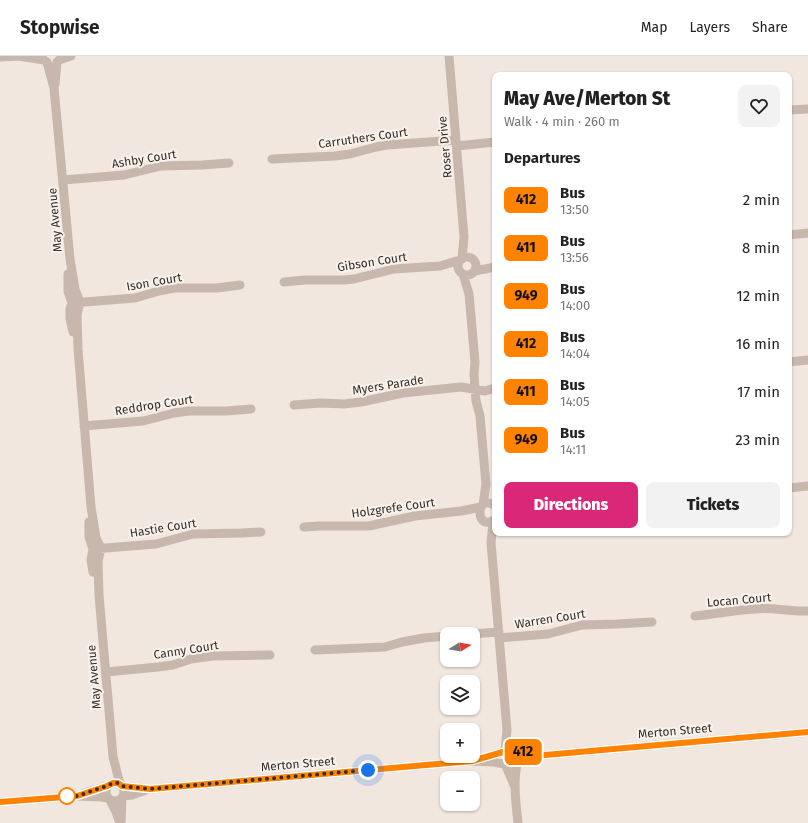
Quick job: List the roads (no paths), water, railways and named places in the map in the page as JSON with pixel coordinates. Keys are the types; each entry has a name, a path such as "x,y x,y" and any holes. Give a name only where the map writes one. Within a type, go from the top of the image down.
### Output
{"street":[{"path":"0,57 19,56 45,59 52,63 59,59 71,56"},
{"name":"Roser Drive","path":"449,56 464,237 461,260"},
{"path":"45,59 54,88"},
{"path":"54,88 59,59"},
{"name":"May Avenue","path":"54,88 70,259 68,291 76,303 70,313 70,318 78,349 84,426 97,549 99,595 113,757 121,785"},
{"path":"792,110 808,109"},
{"name":"Carruthers Court","path":"272,159 335,156 387,145 492,142"},
{"name":"Ashby Court","path":"63,180 124,175 161,166 229,163"},
{"path":"792,235 808,233"},
{"name":"Roser Drive","path":"464,237 473,259"},
{"path":"492,266 478,263 468,257 461,260 458,265 469,294 475,362 474,374 478,387 476,401 480,416 486,484 492,500"},
{"path":"469,294 476,266 473,259"},
{"name":"Gibson Court","path":"440,266 461,260"},
{"name":"Gibson Court","path":"284,282 305,280 345,280 364,277 394,269 440,266 450,267 461,272"},
{"path":"461,272 468,275 492,268"},
{"name":"Ison Court","path":"76,303 135,298 174,288 217,288 240,286"},
{"path":"792,362 808,360"},
{"name":"Myers Parade","path":"294,405 369,402 403,393 461,387 492,388"},
{"name":"Reddrop Court","path":"84,426 143,421 174,413 189,411 251,409"},
{"path":"486,484 482,506 479,512 491,543"},
{"path":"792,488 808,486"},
{"name":"Holzgrefe Court","path":"304,527 369,526 414,516 461,511 489,504 492,505"},
{"name":"Holzgrefe Court","path":"461,511 468,512 482,519"},
{"path":"482,519 489,522 492,520"},
{"name":"Hastie Court","path":"97,549 156,544 193,534 242,534 261,532"},
{"path":"492,532 491,543 507,730 504,751 501,757 514,786"},
{"name":"Locan Court","path":"695,616 772,608 808,611"},
{"name":"Warren Court","path":"480,634 548,634 582,625 652,622"},
{"path":"315,650 385,647 402,642 440,637"},
{"name":"Canny Court","path":"106,672 173,665 191,659 213,656 270,655"},
{"path":"507,730 519,758 515,773 514,786 518,823"},
{"name":"Merton Street","path":"517,763 545,755 808,732"},
{"path":"504,751 509,749 516,751"},
{"name":"Merton Street","path":"480,758 504,751"},
{"name":"Merton Street","path":"516,751 545,755"},
{"name":"May Avenue","path":"108,785 113,757"},
{"name":"Merton Street","path":"480,762 505,765"},
{"name":"Merton Street","path":"121,785 150,789 449,763"},
{"path":"505,765 513,766 517,763"},
{"path":"77,796 113,783 121,785 124,790 120,823"},
{"path":"108,785 106,788 106,794 120,823"},
{"name":"Merton Street","path":"123,796 132,795 150,789"},
{"path":"0,802 77,796 101,797 117,801 123,796"}]}
